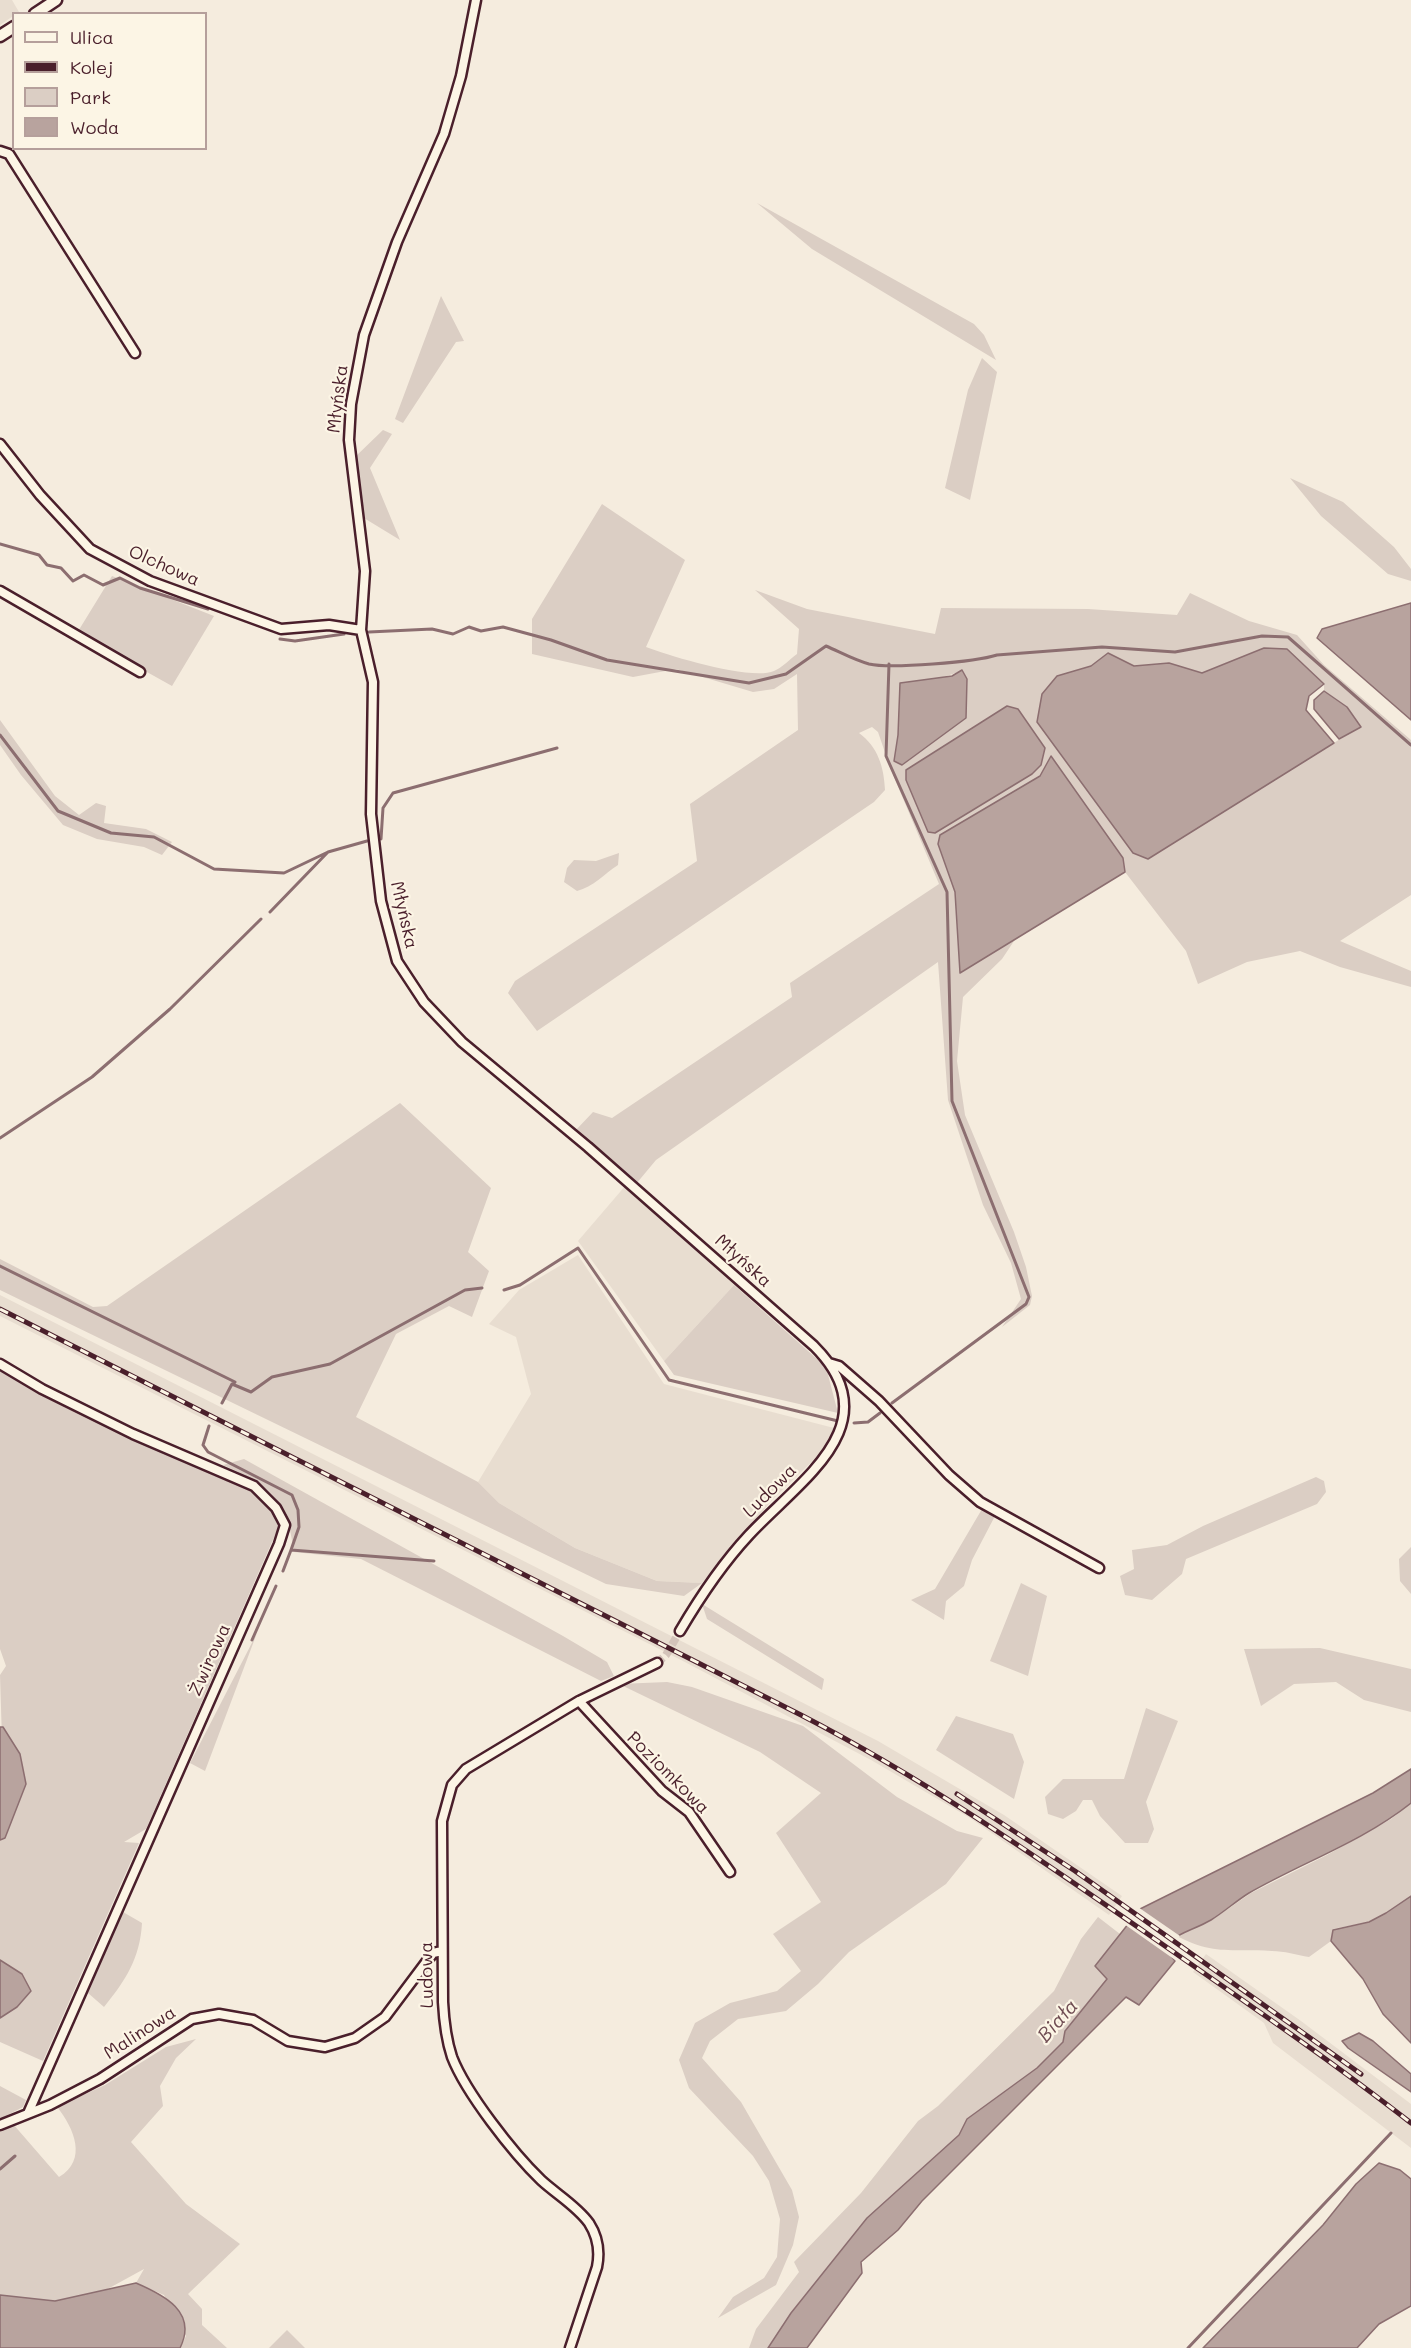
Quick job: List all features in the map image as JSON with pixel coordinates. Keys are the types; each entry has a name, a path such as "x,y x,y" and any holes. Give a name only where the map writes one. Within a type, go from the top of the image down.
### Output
{"street":[{"path":"38,12 56,0"},
{"name":"Młyńska","path":"476,0 461,76 447,125 397,242 364,335 351,405 349,440 365,571 362,630 373,682 371,814 381,901 397,961 424,1002 462,1042 597,1155 806,1339 829,1363 839,1366 879,1401 949,1475 980,1502 1099,1568"},
{"path":"0,151 9,154 135,352"},
{"name":"Olchowa","path":"0,444 40,495 90,549 150,581 281,629 329,625 362,630"},
{"path":"0,591 140,672"},
{"name":"Ludowa","path":"680,1631 703,1593 735,1551 822,1461 839,1436 845,1407 842,1388 829,1363"},
{"name":"Żwirowa","path":"0,1364 42,1389 133,1434 254,1486 276,1508 285,1525 279,1544 29,2111"},
{"name":"Ludowa","path":"570,2348 598,2260 596,2238 585,2218 541,2180 520,2158 461,2076 453,2058 445,2028 441,1827 444,1808 452,1785 458,1776 579,1701 657,1663"},
{"name":"Poziomkowa","path":"579,1701 662,1791 689,1812 730,1872"},
{"name":"Malinowa","path":"0,2125 29,2111 50,2105 100,2079 192,2019 219,2014 253,2020 288,2041 325,2047 355,2038 386,2018 433,1953 442,1951"}],"shaded area":[{"path":"0,0 12,0 19,12 12,12 12,17 0,25"},
{"path":"626,1185 734,1285 664,1361 578,1241"},
{"path":"578,1255 664,1384 834,1428 824,1450 774,1498 702,1583 657,1581 575,1548 499,1503 478,1482 531,1394 516,1337 489,1324 519,1290"},
{"path":"0,1295 878,1741 1004,1815 1122,1896 1109,1915 970,1818 871,1760 681,1660 0,1316"},
{"path":"1206,1954 1301,2021 1411,2104 1411,2148 1273,2043 1264,2023 1193,1972"}],"green space":[{"path":"757,203 974,324 984,335 996,360 812,249"},
{"path":"441,296 464,341 456,342 403,423 395,419"},
{"path":"982,358 997,372 970,500 945,488 968,390"},
{"path":"383,430 392,434 370,468 400,540 359,515 354,458"},
{"path":"1290,478 1343,502 1394,547 1411,569 1411,581 1388,574 1321,516"},
{"path":"602,504 685,560 646,647 730,670 748,673 774,671 797,654 799,629 755,590 807,609 935,634 941,608 1088,609 1177,615 1190,593 1249,621 1297,635 1324,665 1411,740 1411,895 1340,941 1411,971 1411,987 1340,967 1300,951 1247,962 1198,984 1186,951 1125,872 1123,858 1051,757 1040,776 940,835 938,844 955,892 960,972 1016,938 1002,959 963,997 957,1061 965,1115 1014,1232 1026,1267 1032,1296 1030,1305 1002,1327 1021,1299 1011,1263 983,1205 948,1100 938,962 656,1160 636,1184 575,1131 593,1112 612,1118 792,997 790,983 939,884 891,770 878,732 872,727 859,733 875,751 883,773 885,790 874,802 537,1031 508,993 515,981 697,861 690,804 798,730 797,674 774,689 753,692 676,669 633,677 532,654 532,619","holes":["1265,648 1287,649 1324,684 1324,691 1347,707 1361,726 1148,859 1057,676 1091,666 1108,653 1134,666 1169,663 1202,673","962,671 894,761 898,735 937,679"]},
{"path":"112,576 214,616 172,686 77,633"},
{"path":"0,720 55,796 79,815 96,803 106,806 104,823 146,829 172,842 162,855 144,847 97,839 63,825 21,775 0,745"},
{"path":"619,853 618,865 588,887 577,891 564,882 567,868 574,860 596,861"},
{"path":"400,1103 491,1188 468,1252 489,1271 472,1317 449,1306 396,1334 356,1417 478,1482 499,1503 575,1548 657,1581 702,1583 684,1596 606,1584 0,1290 0,1259 93,1307 107,1306"},
{"path":"734,1285 826,1367 838,1413 674,1375 664,1361"},
{"path":"0,1370 37,1392 130,1438 251,1490 271,1511 279,1526 146,1829 124,1842 139,1843 43,2061 0,2042 0,2018 17,2007 22,1974 0,1960 0,1840 5,1838 0,1675 6,1666 0,1649"},
{"path":"244,1459 563,1636 607,1662 614,1676 601,1681 361,1559 294,1552 287,1519 274,1496 253,1480 223,1465"},
{"path":"1316,1477 1324,1481 1326,1492 1317,1504 1186,1559 1182,1574 1152,1600 1125,1595 1120,1576 1134,1569 1132,1550 1167,1545 1203,1526"},
{"path":"982,1509 995,1516 972,1560 964,1586 946,1601 944,1620 911,1600 935,1589"},
{"path":"1411,1547 1411,1594 1400,1581 1399,1559"},
{"path":"1021,1583 1047,1596 1028,1676 990,1661"},
{"path":"702,1604 824,1679 822,1690 707,1619"},
{"path":"257,1633 205,1771 190,1763"},
{"path":"1320,1648 1411,1669 1411,1712 1364,1700 1336,1682 1294,1684 1261,1706 1244,1649"},
{"path":"667,1682 692,1687 803,1726 897,1797 957,1831 983,1838 946,1884 849,1952 818,1984 786,2011 738,2019 710,2041 702,2058 741,2102 792,2190 799,2217 793,2245 776,2285 718,2318 733,2297 764,2278 777,2257 780,2219 769,2181 753,2156 689,2088 679,2060 695,2023 730,2003 777,1991 801,1971 773,1934 821,1902 776,1833 821,1793 760,1752 619,1684"},
{"path":"1146,1708 1178,1721 1146,1802 1154,1829 1148,1843 1125,1843 1100,1816 1092,1800 1083,1800 1076,1811 1063,1819 1048,1814 1045,1797 1063,1779 1124,1779"},
{"path":"956,1716 1013,1734 1024,1762 1014,1799 936,1750"},
{"path":"1411,1803 1411,1896 1369,1922 1333,1929 1331,1941 1309,1957 1277,1951 1222,1950 1200,1946 1175,1935 1212,1920 1251,1893 1327,1855 1391,1819"},
{"path":"123,1912 142,1923 141,1936 131,1968 104,2007 88,1993"},
{"path":"1098,1917 1120,1934 1096,1966 1107,1979 1065,2030 1063,2042 1037,2068 967,2119 959,2135 867,2218 791,2313 768,2348 749,2348 756,2329 799,2272 794,2262 861,2193 918,2121 938,2106 1054,1991 1081,1939"},
{"path":"196,2039 176,2058 160,2086 163,2106 131,2142 186,2204 240,2244 188,2294 202,2309 202,2325 227,2348 180,2348 186,2336 164,2295 136,2283 144,2269 0,2348 0,2131 13,2124 59,2177 68,2170 76,2153 69,2124 57,2107 105,2085 166,2047"},
{"path":"0,2086 26,2100 23,2107 0,2119"},
{"path":"287,2330 305,2348 269,2348"}],"water":[{"path":"1411,603 1411,720 1317,638 1322,629"},
{"path":"1264,648 1287,649 1324,684 1309,696 1306,710 1334,743 1148,859 1133,853 1037,722 1042,694 1057,676 1091,666 1108,653 1134,666 1169,663 1202,673"},
{"path":"962,670 967,679 966,718 902,765 894,761 898,735 900,683 952,676"},
{"path":"1324,691 1347,707 1361,727 1339,739 1314,709 1314,700"},
{"path":"1007,706 1018,709 1045,748 1041,765 1032,774 935,833 928,832 906,780 906,770"},
{"path":"1051,756 1123,858 1125,872 960,973 955,892 938,844 940,835 1040,776"},
{"path":"0,1727 3,1727 20,1754 26,1784 5,1838 0,1840"},
{"path":"1411,1769 1411,1803 1392,1817 1249,1893 1211,1920 1169,1942 1164,1947 1175,1961 1139,2005 1126,1997 922,2201 898,2230 861,2262 862,2273 807,2348 768,2348 791,2313 867,2218 959,2135 967,2119 1037,2068 1063,2042 1065,2031 1107,1979 1095,1966 1140,1909 1373,1793"},
{"path":"1411,1896 1411,2043 1383,2014 1363,1979 1331,1941 1333,1930 1369,1922"},
{"path":"0,1960 22,1974 31,1991 17,2007 0,2018"},
{"path":"1359,2033 1373,2041 1411,2074 1411,2092 1348,2048 1342,2041"},
{"path":"1379,2163 1400,2170 1411,2179 1411,2306 1379,2324 1357,2348 1203,2348 1323,2225 1356,2184"},
{"path":"136,2283 157,2293 175,2306 185,2324 180,2348 0,2348 0,2295 55,2301"}],"pier":[{"path":"1138,1907 1180,1936 1168,1947 1178,1962 1124,1924"}],"waterway":[{"path":"0,544 39,555 47,565 61,568 73,581 84,575 103,585 120,578 140,588 208,609"},
{"path":"369,632 432,629 453,634 469,627 481,631 503,627 551,640 607,660 749,683 786,674 826,646 869,664 895,666 1102,647 1175,652 1262,636 1288,637 1411,745"},
{"path":"280,639 295,641 344,634"},
{"path":"889,664 886,756 947,892 952,1101 1029,1297 1026,1304 892,1403"},
{"path":"0,735 58,811 111,833 154,837 214,869 284,873 328,852"},
{"path":"381,839 383,808 393,793 557,748"},
{"path":"270,912 328,852 367,841"},
{"path":"0,1138 92,1077 170,1009 261,919"},
{"path":"504,1290 520,1285 578,1248 669,1380 838,1421"},
{"path":"0,1266 235,1382"},
{"path":"222,1403 232,1384 251,1392 272,1377 330,1364 465,1290 482,1288"},
{"path":"854,1423 868,1422 880,1413"},
{"path":"209,1426 203,1445 208,1452 292,1495 298,1510 299,1527 291,1550 434,1561"},
{"path":"283,1571 291,1550"},
{"path":"252,1640 276,1586"},
{"path":"1188,2348 1391,2133"},
{"path":"0,2169 15,2156"}],"tunnel":[{"path":"657,1663 666,1655 680,1631"}],"railway":[{"path":"0,1309 846,1739 1017,1844 1244,2001 1411,2123"},
{"path":"957,1794 1075,1871 1361,2074"}],"water label":[{"name":"Biała","path":"1058,2021"}]}
